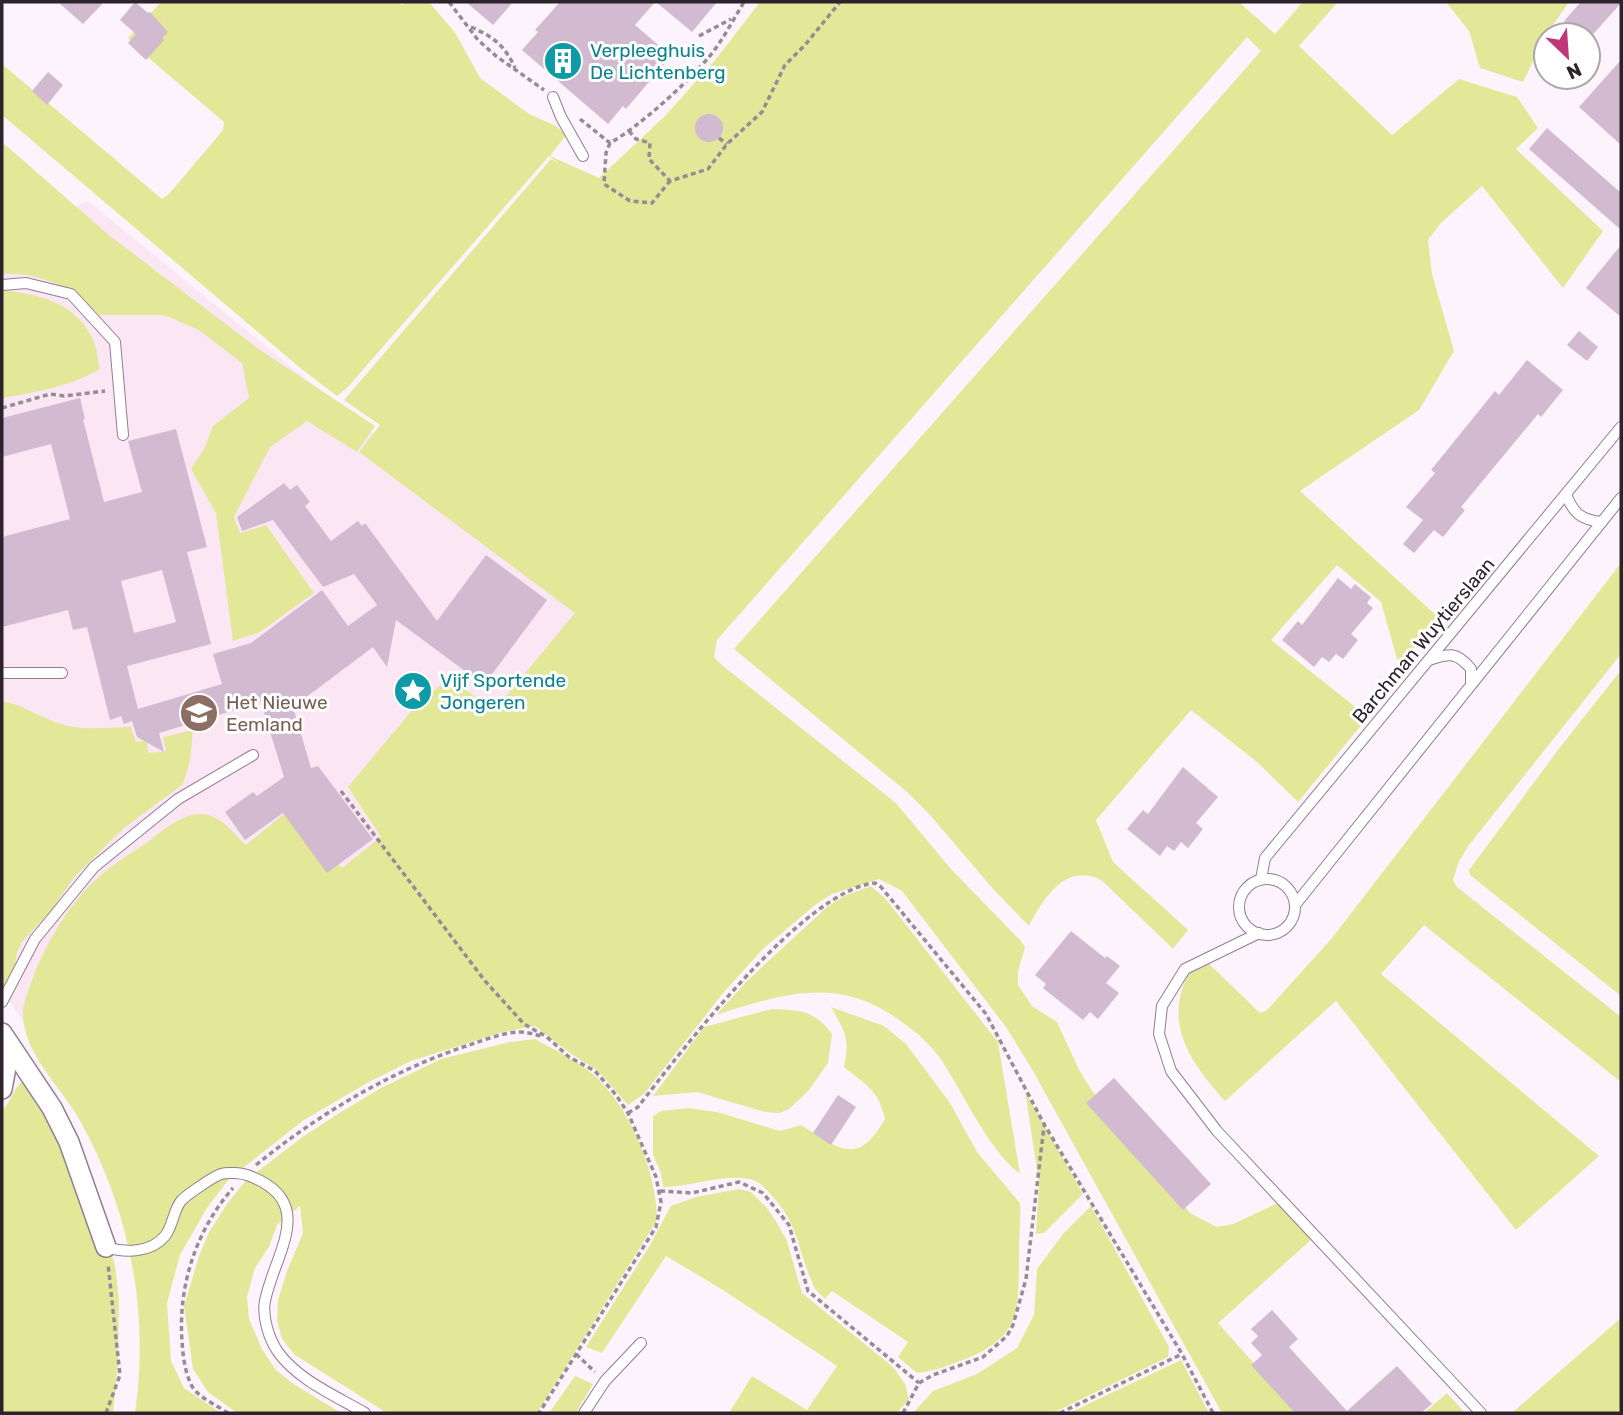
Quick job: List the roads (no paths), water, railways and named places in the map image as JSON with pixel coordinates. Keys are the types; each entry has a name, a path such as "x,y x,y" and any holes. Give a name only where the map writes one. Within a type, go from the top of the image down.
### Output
{"street":[{"path":"2,1088 6,1039"},
{"path":"6,1039 52,1108 69,1142 106,1247"}],"lane":[{"path":"553,97 583,156"},
{"path":"2,285 26,283 71,294 115,342 123,435"},
{"name":"Barchman Wuytierslaan","path":"1261,879 1265,858 1621,427"},
{"path":"1566,494 1572,509 1585,520 1602,522"},
{"path":"1295,905 1284,885 1261,879 1247,887 1239,901 1240,917 1249,930 1264,936 1280,932 1291,921 1295,905 1621,498"},
{"path":"1428,660 1446,655 1461,657 1471,669 1471,683"},
{"path":"2,673 62,673"},
{"path":"2,1002 35,939 94,867 178,799 253,755"},
{"path":"1259,933 1185,969 1162,1006 1158,1034 1171,1071 1217,1131 1481,1413"},
{"path":"106,1247 123,1252 143,1249 165,1236 181,1201 220,1174 245,1174 273,1188 283,1203 289,1227 264,1304 268,1331 277,1351 293,1370 365,1413"},
{"path":"584,1413 606,1381 641,1343"}],"place":[{"name":"Verpleeghuis De Lichtenberg","path":"563,61"},
{"name":"Vijf Sportende Jongeren","path":"413,691"},
{"name":"Het Nieuwe Eemland","path":"199,713"}]}
